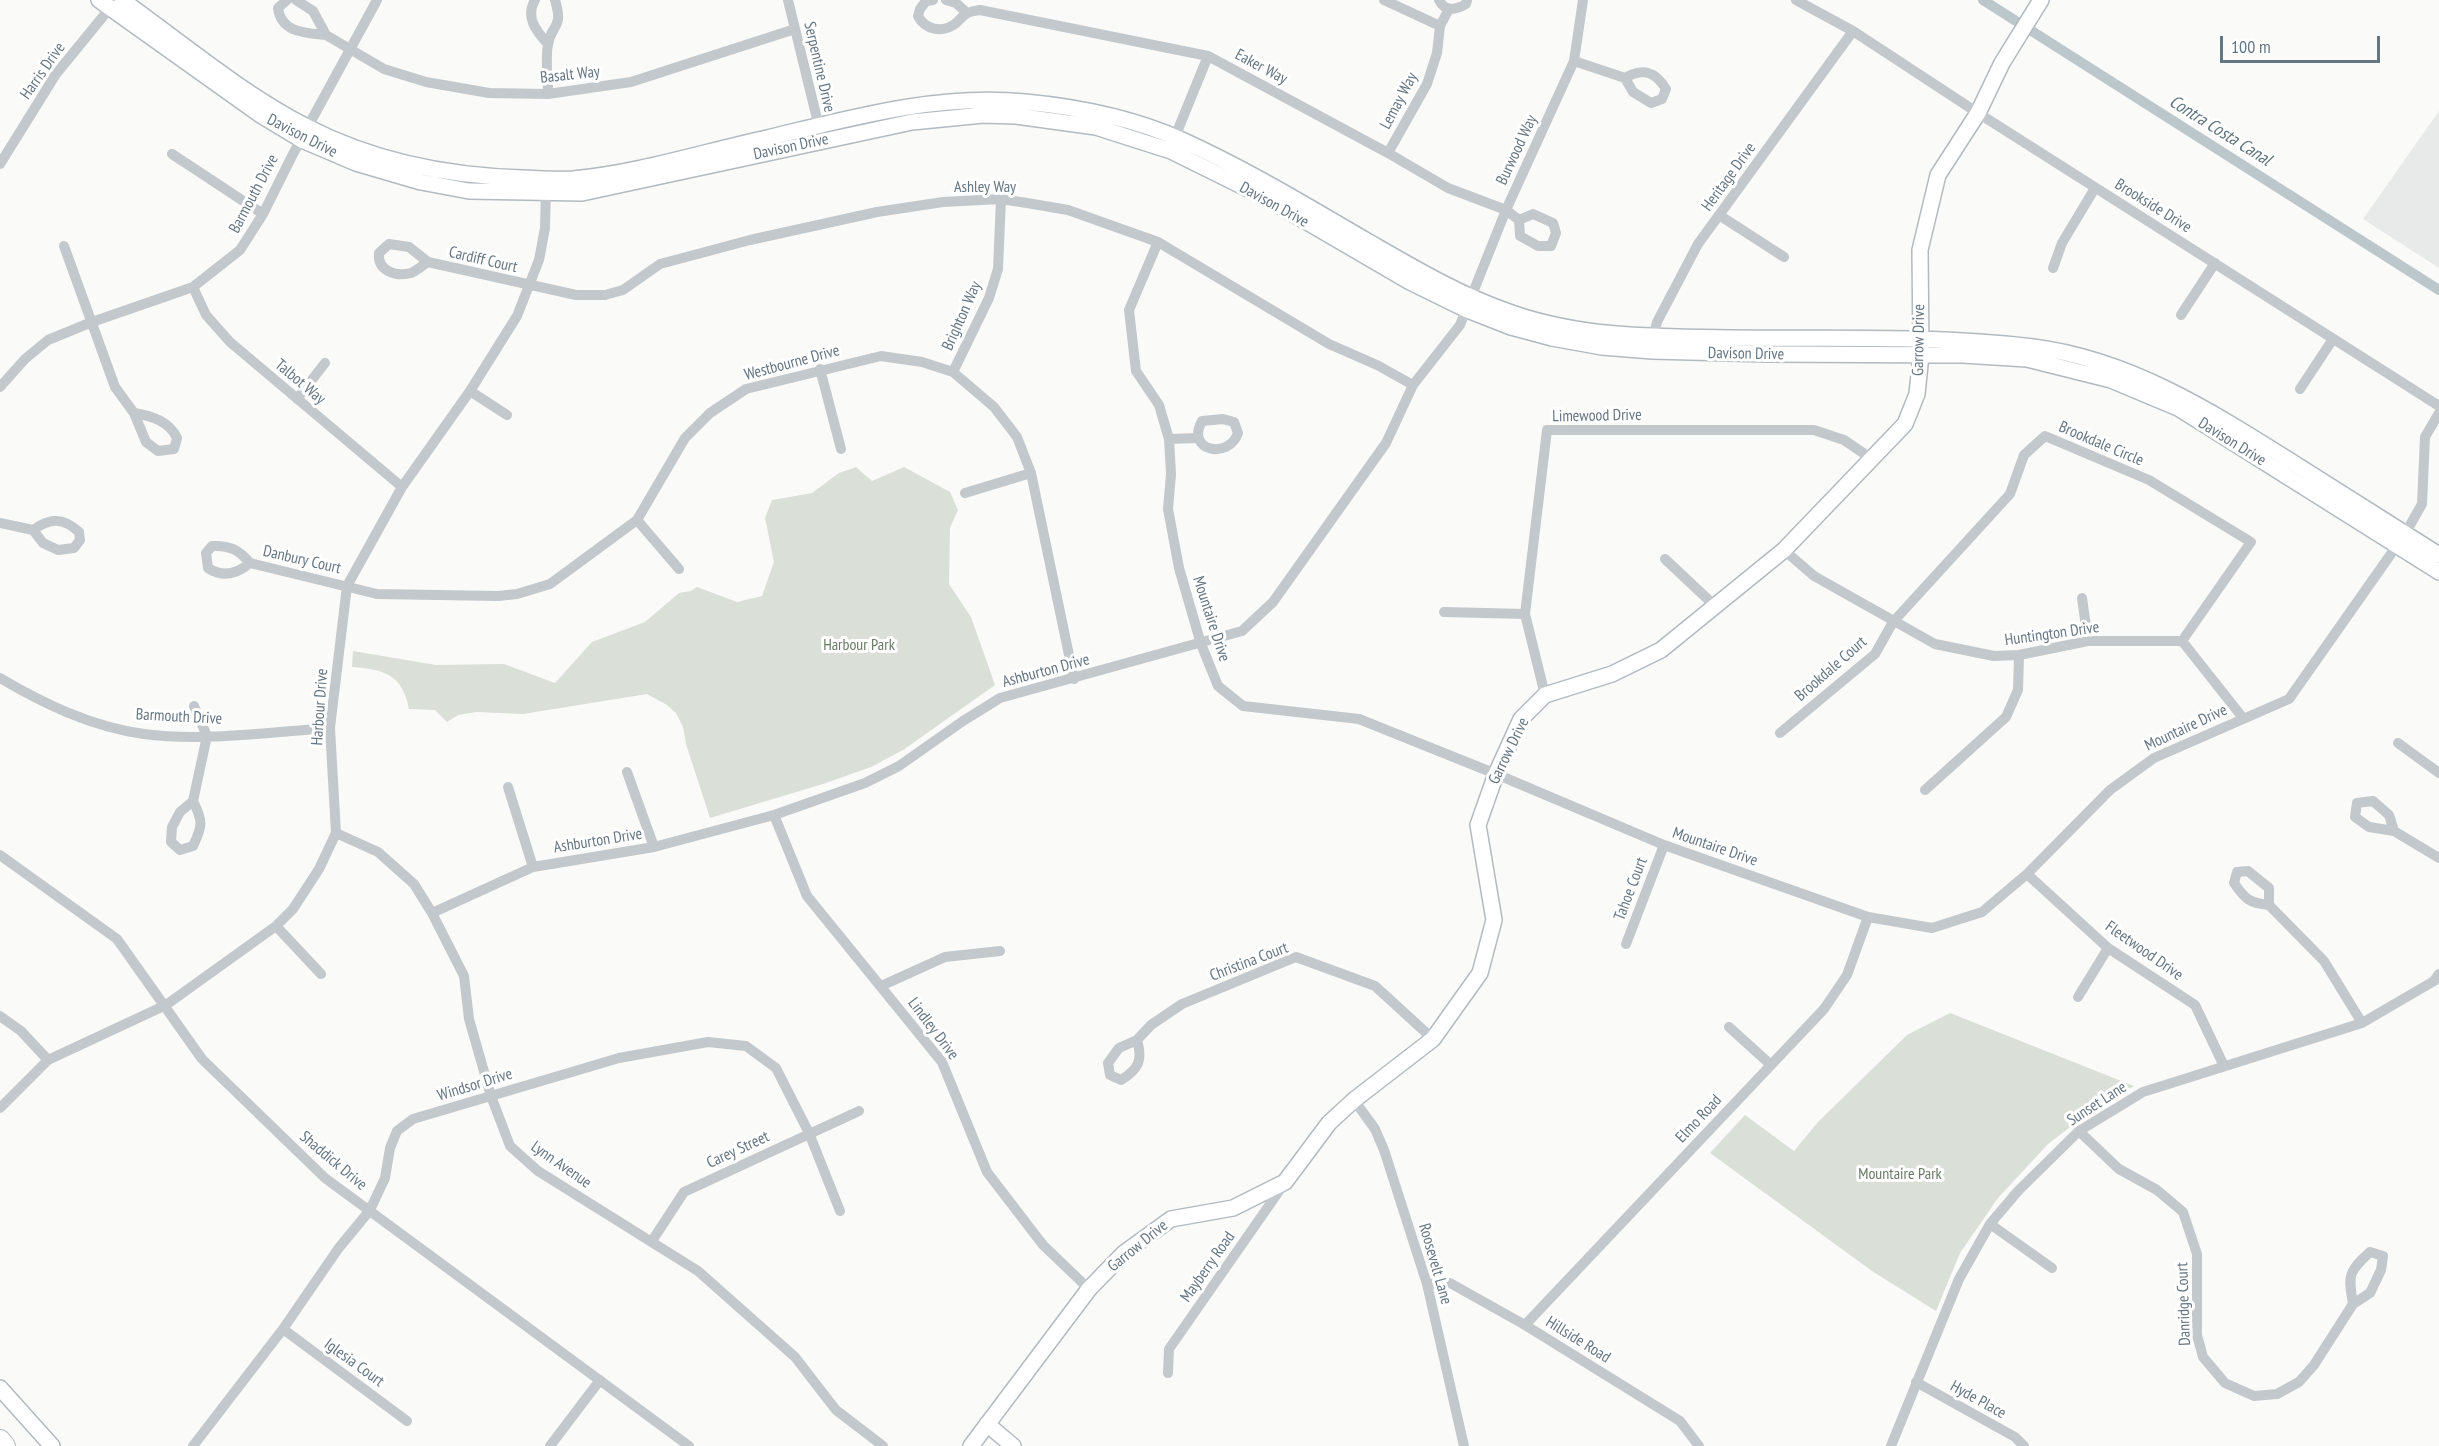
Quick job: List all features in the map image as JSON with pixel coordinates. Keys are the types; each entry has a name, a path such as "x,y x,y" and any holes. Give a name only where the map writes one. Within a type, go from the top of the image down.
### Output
{"highway":[{"path":"0,1440 5,1446"}],"main road":[{"name":"Davison Drive","path":"112,2 259,114 305,134 428,170 546,186 571,179 821,133 932,104 983,100 1022,101 1105,113 1268,184 1424,274 1468,303 1652,344 1921,347 2027,359 2110,380 2178,408 2235,444 2402,540 2439,555"},
{"name":"Garrow Drive","path":"971,1446 1089,1289 1124,1253 1171,1219 1233,1208 1285,1182 1329,1124 1354,1100 1433,1039 1480,973 1494,920 1478,825 1496,774 1521,719 1545,695 1612,674 1661,650 1784,550 1905,424 1917,394 1921,347 1920,250 1938,175 1978,113 2001,63 2038,6"},
{"name":"Davison Drive","path":"2402,540 2439,572"},
{"path":"0,1388 52,1446"},
{"path":"987,1424 1012,1446"}],"street":[{"path":"287,0 278,8 279,17 286,25 296,32 326,34"},
{"path":"296,0 313,11 326,34"},
{"name":"Barmouth Drive","path":"0,387 25,359 48,340 193,287 240,250 263,214 377,0"},
{"path":"535,0 531,6 531,19 538,33 548,44"},
{"path":"548,94 548,44 558,25 559,15 555,0"},
{"name":"Serpentine Drive","path":"788,0 821,133"},
{"path":"933,0 926,1 918,16 922,23 931,28 945,28 955,24 980,5"},
{"path":"946,0 956,3 967,13"},
{"path":"1384,0 1440,26 1449,9"},
{"path":"1439,0 1449,9 1458,9 1466,4 1467,0"},
{"name":"Burwood Way","path":"1468,303 1506,210 1575,61 1583,0"},
{"name":"Brookside Drive","path":"1796,0 1853,31 2439,406"},
{"name":"Harris Drive","path":"0,164 56,74 112,2"},
{"name":"Eaker Way","path":"980,5 1208,56 1448,188 1506,210 1519,220"},
{"name":"Lemay Way","path":"1388,153 1427,84 1437,53 1440,26"},
{"name":"Basalt Way","path":"326,34 349,50 384,69 426,82 489,93 548,94 631,82 795,29"},
{"name":"Heritage Drive","path":"1652,344 1656,322 1698,244 1853,31"},
{"path":"1174,144 1208,56"},
{"path":"1575,61 1625,78"},
{"path":"172,154 263,214"},
{"name":"Harbour Drive","path":"0,1108 48,1060 166,1005 276,926 293,909 313,879 336,833 330,728 347,586 402,488 505,337 530,286 539,260 545,228 546,186"},
{"path":"2053,268 2062,243 2096,188"},
{"name":"Ashley Way","path":"530,286 576,295 605,295 623,290 660,264 740,242 888,210 943,202 1001,199 1068,210 1158,242 1329,344 1377,365 1413,385"},
{"name":"Brighton Way","path":"953,372 989,297 998,269 1001,199"},
{"path":"1719,215 1784,257"},
{"name":"Mountaire Drive","path":"1158,242 1130,310 1136,371 1159,405 1169,439 1171,474 1167,509 1179,568 1201,644 1218,686 1242,706 1359,719 1664,845 1868,917 1932,928 1982,912 2027,874 2110,790 2154,758 2289,699 2402,540 2422,504 2425,437 2439,413"},
{"path":"64,246 115,387 134,413"},
{"name":"Cardiff Court","path":"428,262 530,286"},
{"path":"2181,315 2215,263"},
{"name":"Talbot Way","path":"193,287 206,315 230,342 402,488"},
{"name":"Ashburton Drive","path":"432,914 533,867 654,847 774,815 865,783 899,766 963,721 1000,699 1242,631 1273,602 1386,443 1413,385 1460,325 1468,303"},
{"path":"2300,389 2333,339"},
{"name":"Westbourne Drive","path":"347,586 377,594 498,596 517,594 550,584 637,520 685,438 710,413 746,389 820,369 881,356 922,362 953,372 994,407 1017,437 1031,473 1074,679"},
{"path":"297,399 325,363"},
{"path":"820,369 841,449"},
{"path":"470,391 507,415"},
{"name":"Limewood Drive","path":"1545,695 1525,614 1547,430 1814,430 1845,440 1872,459"},
{"name":"Brookdale Circle","path":"1893,622 2010,494 2024,456 2045,436 2149,480 2251,542 2182,641"},
{"path":"1169,439 1197,438"},
{"path":"965,493 1031,473"},
{"path":"637,520 679,570"},
{"path":"0,524 33,530"},
{"name":"Huntington Drive","path":"1784,550 1814,576 1935,644 1994,656 2019,654 2088,641 2182,641"},
{"path":"1665,560 1715,606"},
{"name":"Danbury Court","path":"250,563 347,586"},
{"path":"2082,598 2088,641"},
{"path":"1444,612 1525,614"},
{"name":"Brookdale Court","path":"1780,733 1875,654 1893,622"},
{"path":"2182,641 2243,718"},
{"path":"1925,790 2006,717 2018,690 2019,654"},
{"name":"Barmouth Drive","path":"0,678 41,702 88,720 144,734 207,736 330,728"},
{"path":"193,801 207,736 194,706"},
{"path":"2398,743 2439,773"},
{"path":"627,772 654,847"},
{"path":"508,787 533,867"},
{"name":"Lindley Drive","path":"774,815 807,896 942,1062 987,1172 1042,1245 1089,1289"},
{"path":"2394,831 2439,858"},
{"name":"Lynn Avenue","path":"336,833 378,852 414,884 432,914 464,976 469,1019 491,1096 510,1146 538,1171 698,1271 795,1357 836,1410 883,1446"},
{"name":"Tahoe Court","path":"1626,944 1664,845"},
{"name":"Shaddick Drive","path":"0,855 117,939 166,1005 202,1059 325,1178 688,1446"},
{"name":"Fleetwood Drive","path":"2027,874 2109,948 2194,1005 2224,1066"},
{"path":"2269,905 2324,961 2362,1023"},
{"name":"Elmo Road","path":"1525,1324 1824,1009 1847,975 1868,917"},
{"path":"276,926 321,974"},
{"path":"2078,997 2109,948"},
{"path":"880,986 945,957 1000,951"},
{"name":"Christina Court","path":"1137,1040 1151,1025 1182,1004 1296,957 1375,986 1433,1039"},
{"name":"Sunset Lane","path":"1891,1446 1959,1279 1990,1224 2018,1191 2079,1131 2143,1092 2362,1023 2437,980"},
{"path":"0,1016 21,1031 48,1060"},
{"path":"1729,1027 1771,1065"},
{"name":"Windsor Drive","path":"193,1446 283,1329 338,1249 370,1210 385,1178 390,1148 397,1131 413,1119 620,1058 708,1042 746,1046 776,1068 809,1133 840,1211"},
{"name":"Roosevelt Lane","path":"1354,1100 1375,1129 1384,1150 1427,1284 1464,1446"},
{"name":"Carey Street","path":"652,1241 684,1192 859,1111"},
{"name":"Danridge Court","path":"2079,1131 2119,1169 2157,1190 2183,1212 2197,1254 2197,1335 2202,1357 2225,1383 2254,1396 2277,1394 2299,1382 2314,1365 2353,1304 2370,1293 2381,1270 2383,1256 2370,1252 2357,1264 2349,1280 2353,1304"},
{"name":"Mayberry Road","path":"1168,1372 1169,1349 1285,1182"},
{"path":"1990,1224 2052,1268"},
{"name":"Hillside Road","path":"1427,1284 1450,1284 1525,1324 1680,1421 1699,1446"},
{"name":"Iglesia Court","path":"283,1329 407,1421"},
{"path":"550,1446 600,1380"},
{"name":"Hyde Place","path":"1916,1382 2015,1437 2025,1446"}],"shaded area":[{"path":"2439,111 2439,268 2363,219"}],"green space":[{"name":"Harbour Park","path":"856,467 872,481 904,467 950,492 958,510 950,528 949,584 971,617 995,685 903,750 871,767 710,818 686,744 683,727 676,713 647,694 523,714 477,712 458,715 447,722 435,710 409,709 402,688 390,676 383,672 352,667 353,651 436,665 504,664 555,683 592,642 645,622 679,593 691,591 697,587 737,602 762,596 774,562 765,518 772,500 812,493 839,473"},
{"name":"Mountaire Park","path":"1950,1013 2134,1086 2087,1114 2048,1144 1998,1198 1960,1253 1936,1311 1872,1271 1710,1153 1745,1115 1794,1151 1818,1122 1907,1035"}],"waterway":[{"name":"Contra Costa Canal","path":"1983,0 2439,290"}]}
